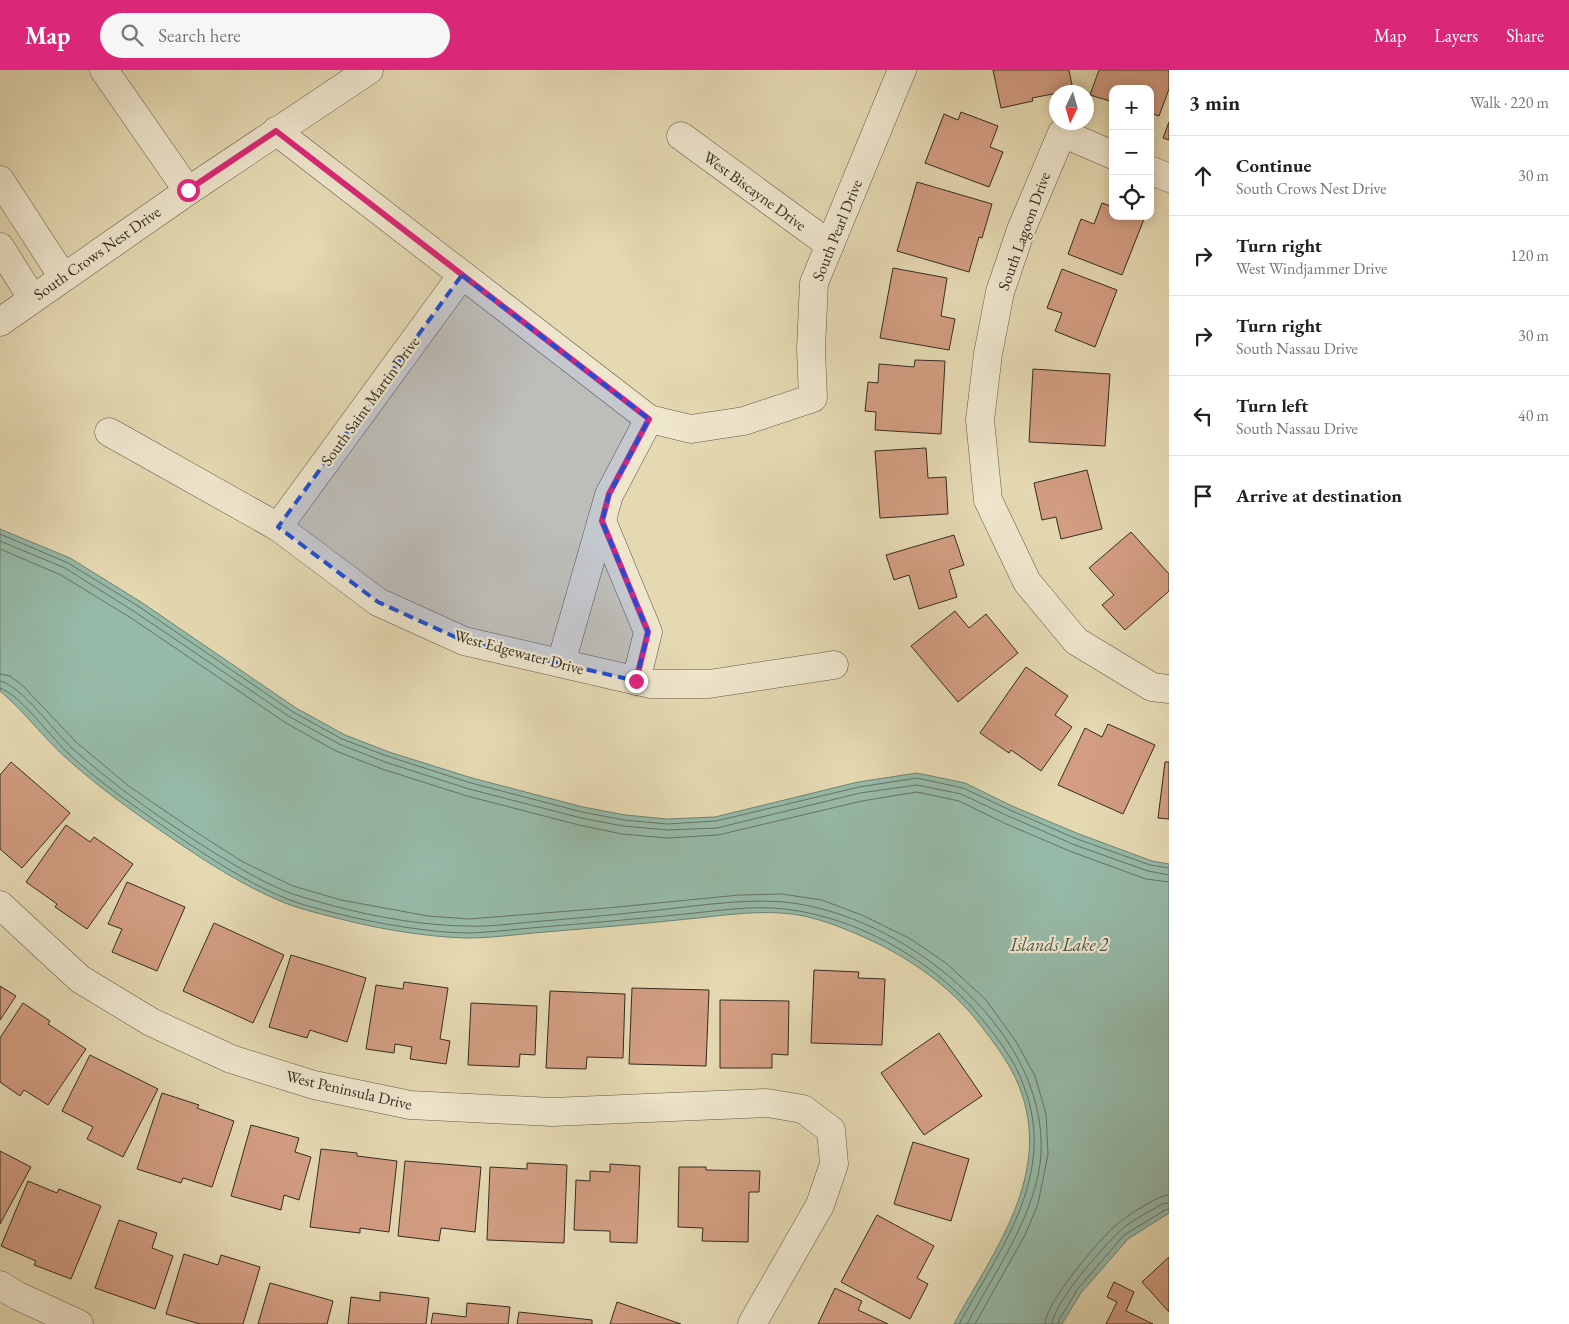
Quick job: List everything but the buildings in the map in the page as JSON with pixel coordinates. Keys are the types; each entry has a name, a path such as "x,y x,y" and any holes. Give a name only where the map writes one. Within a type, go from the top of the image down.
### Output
{"street":[{"path":"104,70 188,190"},
{"name":"South Crows Nest Drive","path":"0,322 188,190 369,70"},
{"name":"South Pearl Drive","path":"649,419 691,429 744,421 813,398 811,349 814,282 902,70"},
{"path":"276,131 649,419 609,494 561,664"},
{"name":"South Lagoon Drive","path":"1109,153 1062,133 1021,230 1000,292 988,354 980,420 988,500 1027,582 1076,641 1152,687 1169,689"},
{"name":"West Biscayne Drive","path":"680,136 830,245"},
{"path":"1154,172 1169,178"},
{"path":"0,180 63,276"},
{"path":"0,247 32,298"},
{"name":"South Saint Martin Drive","path":"278,527 462,275"},
{"name":"West Edgewater Drive","path":"109,432 278,527 378,602 464,640 651,684 709,684 834,665"},
{"path":"602,521 648,632 636,681"},
{"name":"West Peninsula Drive","path":"0,905 80,979 151,1022 231,1059 314,1085 410,1105 543,1111 766,1103 803,1109 831,1130 834,1164 820,1205 752,1324"},
{"path":"0,1285 18,1296 79,1324"}],"highlighted area":[{"path":"462,275 649,419 609,495 602,521 648,632 636,681 464,641 378,602 278,527"}],"water":[{"name":"Islands Lake 2","path":"0,529 70,558 141,602 296,708 345,735 389,752 472,778 583,807 625,815 667,819 715,817 858,782 917,773 965,783 1012,806 1079,834 1152,861 1169,864 1169,1213 1128,1239 1081,1293 1062,1324 954,1324 986,1268 1015,1210 1024,1180 1029,1150 1028,1118 1019,1086 1004,1057 971,1013 939,983 903,957 883,946 834,925 804,916 746,913 496,937 467,938 417,934 365,925 303,909 269,896 239,881 210,863 115,798 65,757 0,691"}],"route":[{"path":"188,190 276,131 649,419 609,494 602,521 648,632 636,681"}]}
